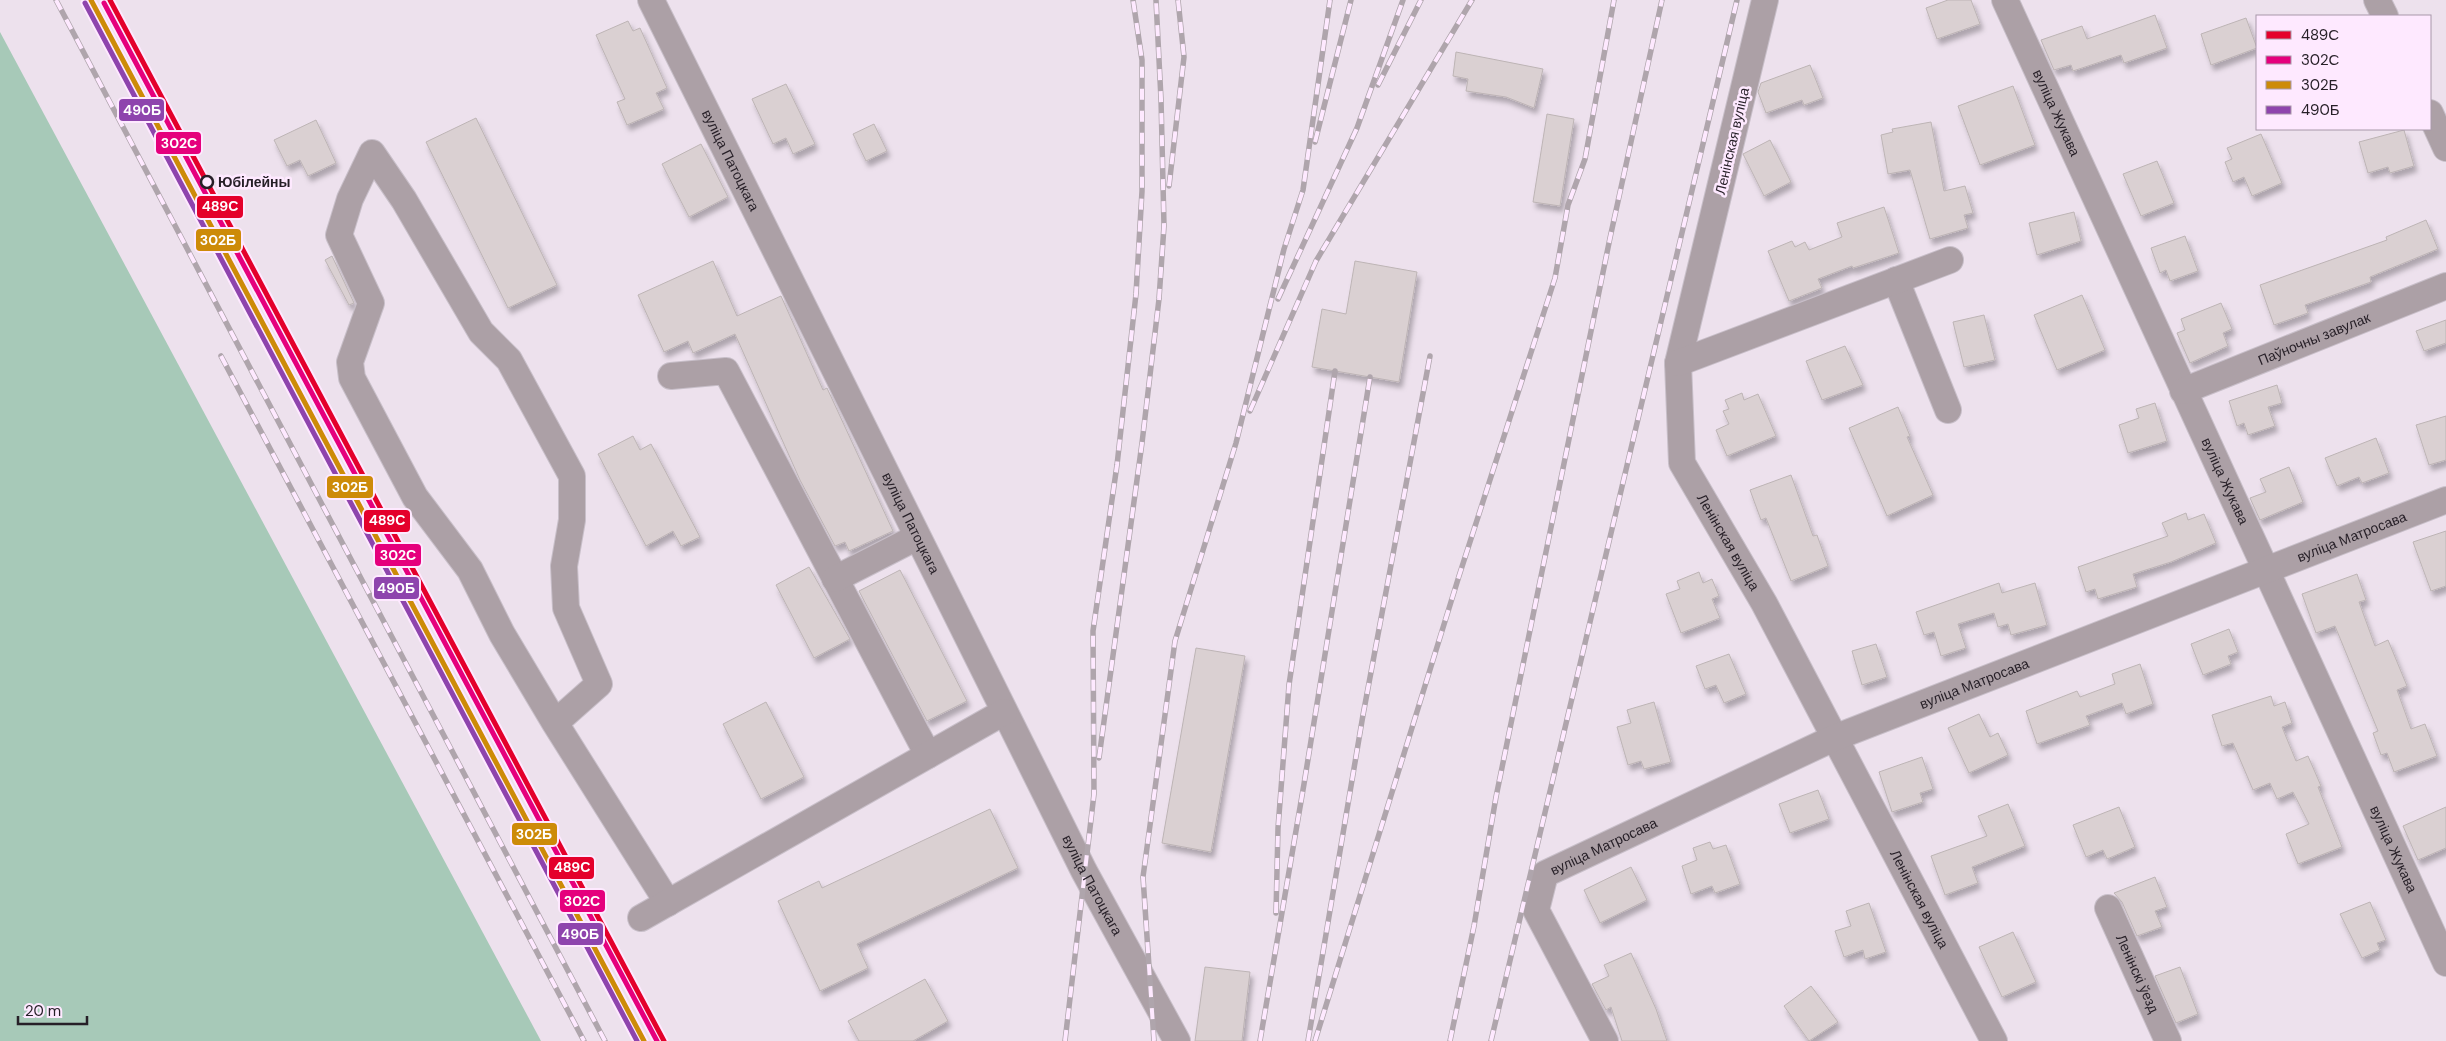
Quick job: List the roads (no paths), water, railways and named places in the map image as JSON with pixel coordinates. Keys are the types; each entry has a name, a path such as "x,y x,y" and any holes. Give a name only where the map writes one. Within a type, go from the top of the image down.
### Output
{"street":[{"name":"вуліца Патоцкага","path":"651,0 1084,871 1177,1041"},
{"name":"Ленінская вуліца","path":"1765,0 1678,363 1682,463 1764,603 1994,1041"},
{"name":"вуліца Жукава","path":"2004,0 2446,963"},
{"path":"2378,0 2385,15"},
{"path":"2431,115 2446,148"},
{"path":"555,723 599,684 566,608 564,566 572,520 572,476 509,360 481,332 404,200 372,153 350,199 338,235 371,302 350,362 352,378 415,497 470,570 502,634 555,723 668,903"},
{"path":"1678,363 1950,260"},
{"path":"1896,280 1948,410"},
{"name":"Паўночны завулак","path":"2183,391 2446,286"},
{"path":"671,376 726,371 928,755"},
{"name":"вуліца Матросава","path":"1605,1041 1536,910 1546,874 1834,738 2446,500"},
{"path":"835,579 917,537"},
{"path":"641,918 1004,712"},
{"name":"Ленінскі ўезд","path":"2108,908 2168,1041"}],"railway":[{"path":"56,0 605,1041"},
{"path":"1065,1041 1094,794 1093,631 1117,465 1136,294 1142,191 1142,60 1133,0"},
{"path":"1099,758 1142,443 1159,299 1164,226 1156,0"},
{"path":"1169,186 1184,57 1178,0"},
{"path":"1154,1041 1143,877 1175,641 1236,443 1284,249 1303,190 1330,0"},
{"path":"1315,142 1351,0"},
{"path":"1278,299 1357,128 1403,0"},
{"path":"1378,85 1421,0"},
{"path":"1250,411 1316,261 1472,0"},
{"path":"1315,1041 1459,576 1555,278 1568,205 1585,159 1614,0"},
{"path":"1450,1041 1474,926 1496,797 1610,238 1662,0"},
{"path":"1491,1041 1737,0"},
{"path":"221,356 584,1041"},
{"path":"1308,1041 1363,715 1430,356"},
{"path":"1276,913 1278,828 1289,685 1335,371"},
{"path":"1260,1041 1370,377"}],"place":[{"name":"Юбілейны","path":"207,182"}]}
